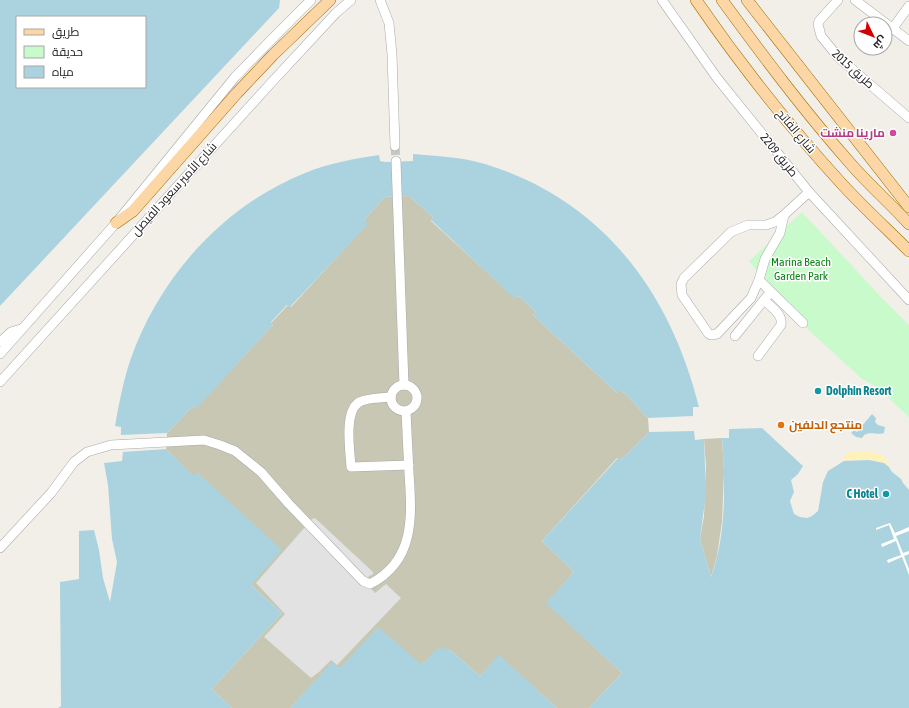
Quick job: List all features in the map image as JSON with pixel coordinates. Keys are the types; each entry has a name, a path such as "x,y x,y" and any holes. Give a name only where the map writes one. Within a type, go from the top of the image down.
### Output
{"main road":[{"path":"116,223 133,211 237,93 278,50 330,0"},
{"name":"شارع الفاتح","path":"696,0 737,58 798,135 842,184 909,251"},
{"name":"شارع الفاتح","path":"722,0 786,87 808,114 851,164 909,224"},
{"path":"747,0 909,207"}],"street":[{"name":"شارع الأمير سعود الفيصل","path":"0,382 271,83 336,13 351,0"},
{"path":"380,0 389,23 392,54 395,146"},
{"name":"طريق 2209","path":"662,0 717,78 809,192 909,300"},
{"name":"طريق 2015","path":"838,0 819,21 818,24 821,36 838,57 907,112"},
{"path":"855,0 877,16"},
{"name":"شارع الأمير سعود الفيصل","path":"0,354 116,223 235,77 309,1"},
{"path":"907,12 893,28 909,41"},
{"path":"396,161 404,385"},
{"path":"784,215 780,233 766,259 751,298 717,334 711,335 706,331 682,296 680,284 684,278 731,232 748,226 766,225 775,222 809,192"},
{"path":"759,280 802,322"},
{"path":"735,336 771,291"},
{"path":"758,356 781,325 782,320 780,315 764,300"},
{"path":"0,342 11,332 22,329"},
{"path":"404,385 410,386 414,389 418,397 416,406 406,412 396,409 391,402 391,397 395,389 404,385"},
{"path":"391,397 372,399 358,403 352,412 349,424 351,467 409,465"},
{"path":"0,548 51,493 74,462 87,452 111,445 204,440 235,451 257,468 363,582 370,584 386,574 404,549 410,530 411,504 406,412"}],"shaded area":[{"path":"409,196 433,217 431,221 515,298 519,296 536,312 533,315 617,393 620,389 648,418 649,432 621,460 617,458 542,541 574,572 547,603 622,673 589,708 557,708 499,656 480,676 449,649 438,649 422,665 340,669 332,663 290,708 232,708 212,689 282,613 251,585 198,473 194,477 166,449 167,433 193,406 196,408 273,325 271,323 288,305 291,307 367,224 364,220 385,197"},
{"path":"722,438 724,472 722,522 717,556 711,577 700,539 704,516 706,466 704,439"},
{"path":"315,518 373,572 373,574 363,580 375,593 386,584 401,598 337,665 331,660 311,678 264,637 285,614 256,583 312,519"}],"sand":[{"path":"869,451 883,455 889,467 873,461 844,461 846,453"}],"green space":[{"name":"Marina Beach Garden Park","path":"802,212 909,325 909,417 877,387 862,379 754,280 759,273 749,261"}],"water":[{"path":"0,0 280,0 279,8 0,306"},
{"path":"413,154 449,157 485,164 527,180 564,201 596,226 625,256 649,289 670,325 686,365 699,407 693,407 693,416 648,418 621,390 617,393 533,315 536,312 519,296 515,299 431,220 433,217 409,196 385,197 364,220 368,224 290,307 287,305 271,322 273,325 196,409 193,406 167,433 121,435 121,427 115,426 120,401 125,377 142,330 176,273 221,225 247,204 275,187 305,173 342,162 379,155 380,161 385,162 413,161"},
{"path":"872,414 876,418 875,422 878,425 885,427 884,433 869,433 864,435 862,438 856,437 851,433 854,430 857,432"},
{"path":"762,428 803,466 798,474 791,480 794,492 790,501 794,514 800,517 807,518 818,511 823,482 828,471 844,461 869,460 884,463 901,479 909,490 909,708 589,708 622,673 546,603 574,572 542,541 618,458 621,460 649,432 694,431 695,440 704,439 706,493 700,539 711,577 720,543 724,508 722,438 729,438 729,429"},
{"path":"166,449 194,476 198,473 282,550 251,585 282,613 212,689 232,708 58,708 61,706 60,582 79,579 79,531 94,530 99,550 103,578 110,602 117,562 112,539 108,485 104,463 122,461 123,452"},
{"path":"378,627 422,665 438,648 449,649 480,676 499,655 557,708 290,708 332,662 340,668"}],"pier":[{"path":"890,523 895,533 909,527 909,531 896,536 903,553 909,551 909,554 904,556 909,569 909,575 902,557 888,563 887,560 901,555 896,541 882,547 881,544 894,539 889,525 876,530 876,528"}],"tunnel":[{"path":"395,146 396,161"}],"place":[{"name":"مارينا منشت","path":"893,133"},
{"name":"Dolphin Resort","path":"818,391"},
{"name":"منتجع الدلفين","path":"781,425"},
{"name":"C Hotel","path":"886,494"}]}
